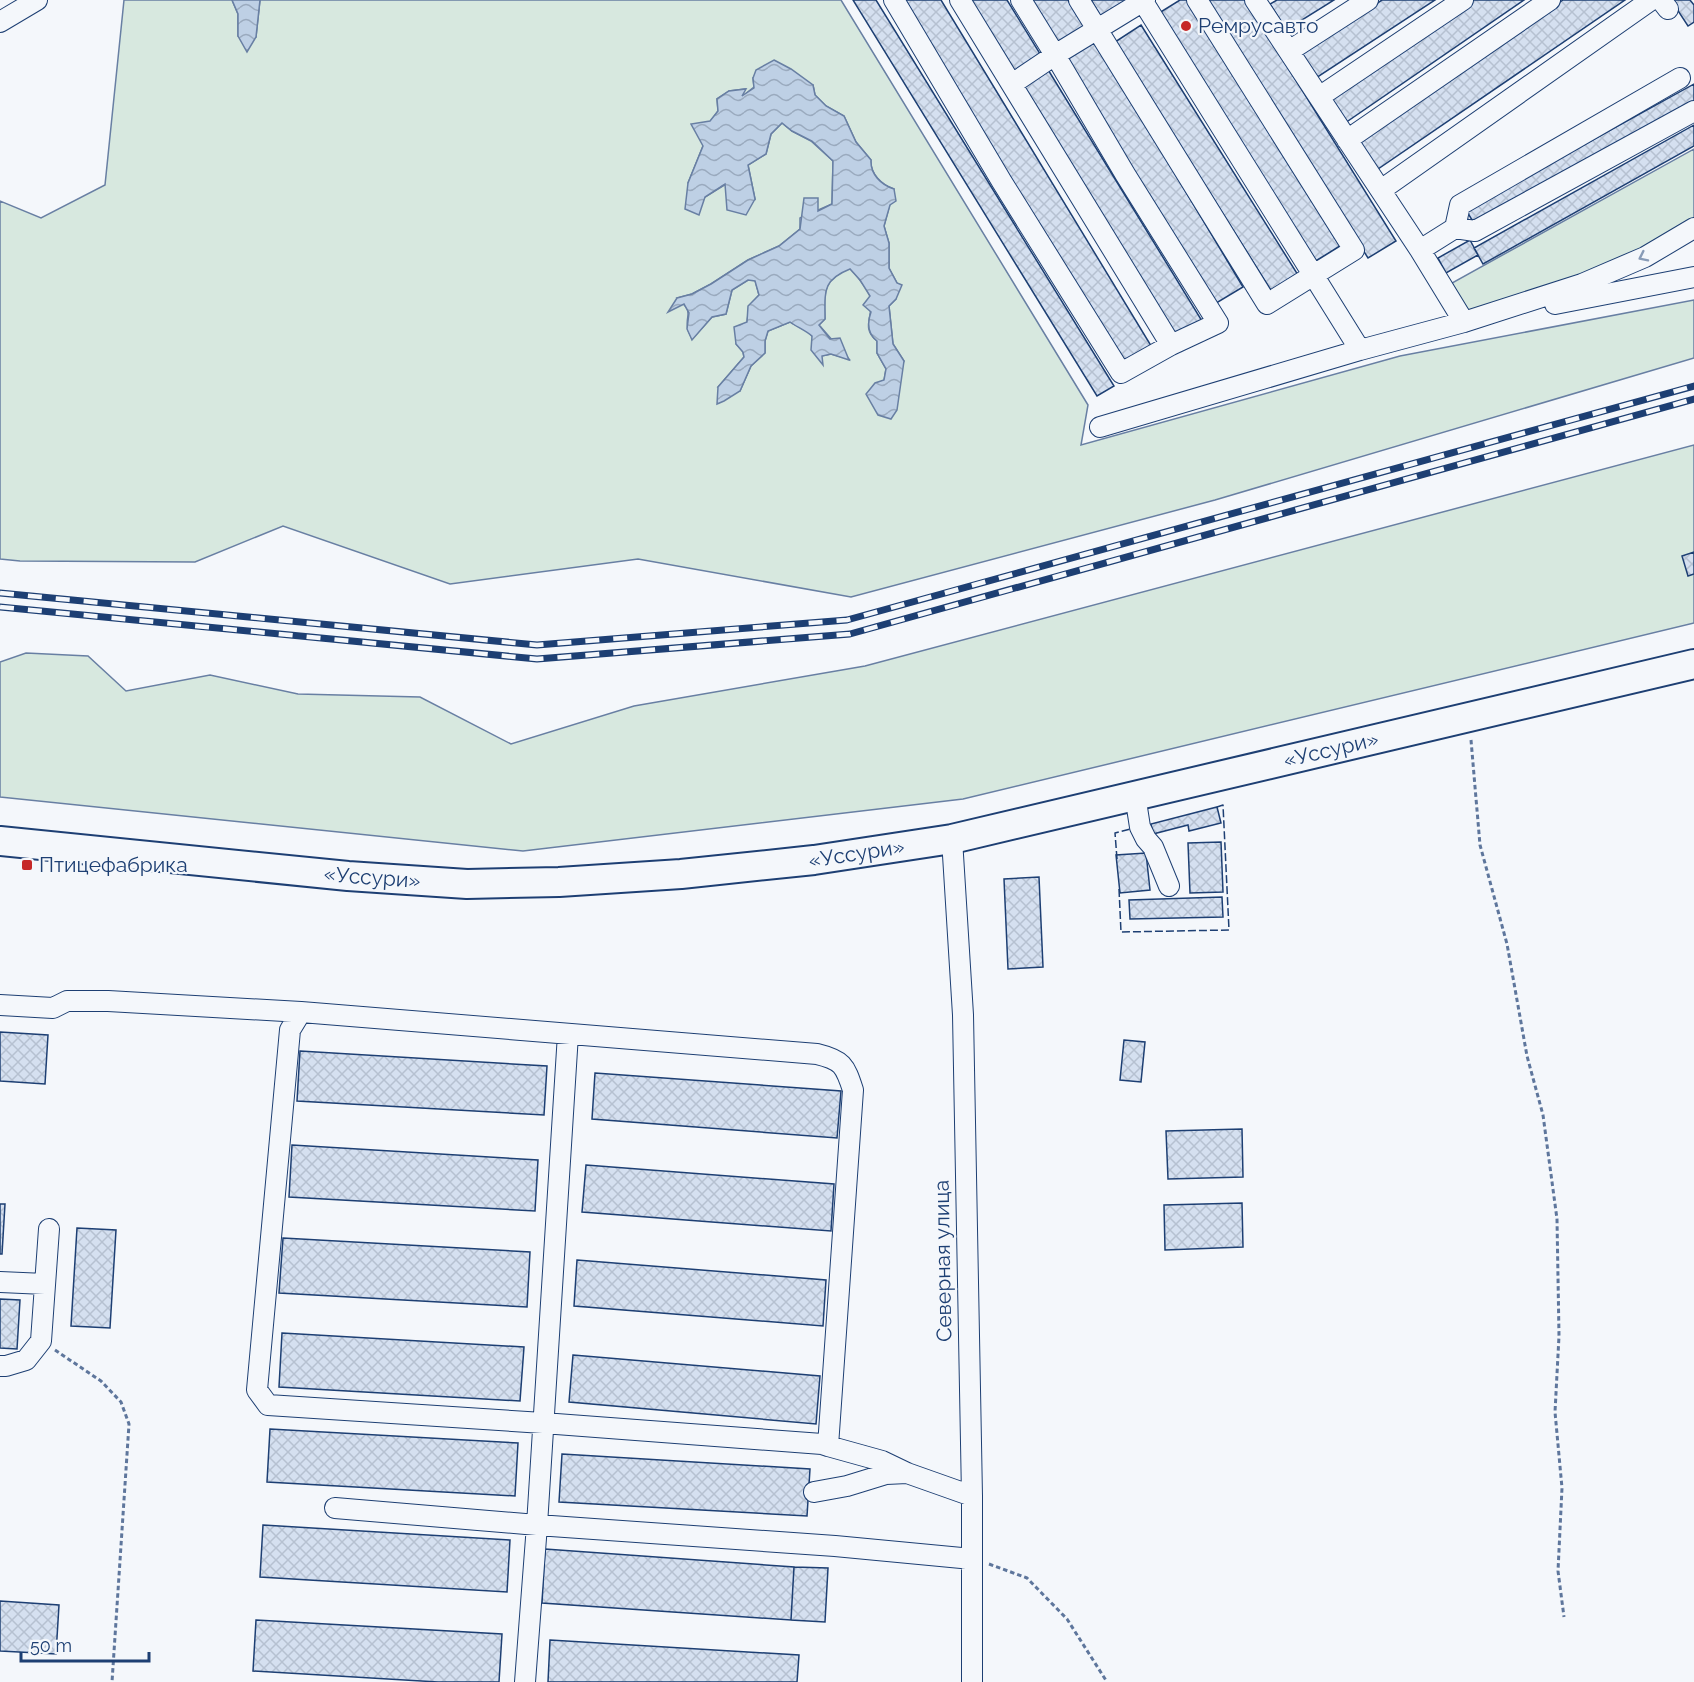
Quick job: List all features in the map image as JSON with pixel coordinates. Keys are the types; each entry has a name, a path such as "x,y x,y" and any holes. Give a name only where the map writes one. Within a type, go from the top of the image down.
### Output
{"highway":[{"name":"«Уссури»","path":"0,841 348,876 467,884 559,882 681,874 814,860 952,839 1694,664"}],"street":[{"path":"0,22 37,0"},
{"path":"894,0 1002,182 1121,373 1171,345 1218,323 1125,174 1021,0"},
{"path":"960,0 1171,345"},
{"path":"1078,0 1267,304 1354,250 1197,0"},
{"path":"1012,84 1055,54 1143,0 1360,350"},
{"path":"1289,51 1368,0"},
{"path":"1319,97 1463,0"},
{"path":"1347,140 1550,0"},
{"path":"1260,2 1289,51 1420,250 1464,322"},
{"path":"1381,190 1660,3"},
{"path":"1455,228 1460,205 1680,78"},
{"path":"1420,250 1455,228 1475,231 1694,111"},
{"path":"1100,427 1360,350 1464,322 1582,284 1645,257 1694,228"},
{"path":"1464,322 1606,293 1694,278"},
{"path":"1135,795 1140,827 1153,847 1169,886"},
{"name":"Северная улица","path":"952,839 963,1015 972,1496 972,1682"},
{"path":"0,1005 53,1008 67,1001 108,1001 301,1012 817,1054 835,1058 847,1071 853,1090 828,1446"},
{"path":"301,1012 290,1030 257,1390 268,1405 543,1422 822,1444 882,1461 972,1496"},
{"path":"525,1682 568,1034"},
{"path":"0,1366 26,1360 41,1341 49,1229"},
{"path":"0,1282 45,1284"},
{"path":"814,1492 847,1486 886,1474 908,1473"},
{"path":"335,1508 537,1525 835,1545 972,1559"}],"path":[{"path":"1469,717 1480,845 1507,944 1527,1056 1543,1115 1557,1219 1559,1336 1555,1412 1562,1488 1558,1571 1564,1617"},
{"path":"41,1341 101,1381 121,1402 129,1424 112,1682"},
{"path":"972,1559 1027,1578 1067,1619 1107,1682"}],"shaded area":[{"path":"124,0 232,0 238,14 238,36 256,37 260,0 841,0 1088,405 1081,445 1400,356 1694,300 1694,358 1215,500 851,597 638,559 450,584 283,526 195,562 0,559 0,201 41,218 105,185","holes":["753,78 813,85 815,95 826,106 844,116 856,142 871,160 872,170 878,178 885,185 894,189 884,226 889,243 889,268 897,283 896,299 889,306 893,344 904,361 878,415 886,369 877,353 877,341 869,330 870,296 850,268 834,277 830,282 825,294 825,319 819,325 849,359 831,354 821,356 822,363 811,335 790,322 768,331 765,353 751,366 740,391 718,387 744,357 736,344 747,322 749,306 759,295 755,280 748,280 732,290 726,314 712,317 692,339 687,325 688,311 677,298 692,294 748,260 779,246 800,229 800,218 832,204 833,161 811,141 782,123 771,134 766,154 748,165 755,199 726,184 705,197 688,183 710,122 718,111 717,99 729,91 745,89 740,98 754,87"]},
{"path":"1694,149 1694,221 1608,267 1466,312 1452,283"},
{"path":"1694,445 1694,623 963,799 523,851 0,797 0,662 26,653 88,656 126,691 210,675 298,694 420,697 511,744 634,706 865,666"}],"water":[{"path":"232,0 260,0 256,37 247,52 238,36 238,14"},
{"path":"774,60 813,85 815,95 826,106 844,116 856,142 871,160 874,174 885,185 894,189 896,201 890,205 884,226 889,243 889,268 897,283 902,285 896,299 889,306 893,344 904,361 897,410 891,419 878,415 866,394 875,383 884,380 886,369 877,353 877,341 870,331 871,312 863,305 870,296 850,269 834,278 827,288 825,319 819,325 830,339 840,338 849,360 831,354 822,356 823,365 811,350 812,336 790,322 768,331 765,353 751,366 740,391 717,404 718,387 744,357 736,344 734,327 747,322 748,306 759,295 755,281 748,280 732,290 726,314 712,317 692,340 687,329 689,313 684,304 668,312 677,298 692,294 748,260 779,246 800,229 804,198 818,198 818,211 832,204 833,161 812,141 782,123 771,134 766,154 748,165 755,199 746,215 727,210 725,184 705,197 699,215 685,209 688,183 703,146 691,124 710,121 718,111 717,99 729,91 746,89 742,96 754,88 753,78 756,70"}],"building":[{"path":"853,0 876,0 1114,386 1097,396"},
{"path":"902,0 941,0 1153,349 1124,366"},
{"path":"968,0 1007,0 1042,57 1013,74"},
{"path":"1030,0 1068,0 1086,29 1058,46"},
{"path":"1091,0 1128,0 1101,17"},
{"path":"1180,0 1187,0 1340,246 1314,262 1159,13"},
{"path":"1207,0 1246,0 1396,241 1368,258"},
{"path":"1277,0 1334,0 1286,30 1270,4"},
{"path":"1382,0 1435,0 1316,78 1300,54"},
{"path":"1473,0 1524,0 1345,123 1329,99"},
{"path":"1563,0 1625,0 1378,169 1358,140"},
{"path":"1671,0 1690,0 1694,5 1694,22 1688,26"},
{"path":"1141,25 1298,275 1272,292 1115,42"},
{"path":"1095,40 1243,287 1213,305 1064,58"},
{"path":"1047,68 1202,321 1175,338 1020,85"},
{"path":"1694,84 1694,103 1475,225 1466,210"},
{"path":"1694,125 1694,146 1483,264 1474,248"},
{"path":"1470,240 1478,255 1446,273 1438,258"},
{"path":"1694,552 1694,574 1688,576 1682,556"},
{"path":"1217,807 1221,823 1189,831 1188,825 1153,834 1151,824"},
{"path":"1221,842 1223,892 1190,893 1188,843"},
{"path":"1146,853 1150,890 1120,893 1116,855"},
{"path":"1039,877 1043,967 1008,969 1004,879"},
{"path":"1222,897 1223,917 1130,919 1129,900"},
{"path":"0,1032 48,1035 45,1084 0,1081"},
{"path":"1124,1040 1145,1042 1141,1082 1120,1080"},
{"path":"300,1051 547,1066 544,1115 297,1101"},
{"path":"595,1073 841,1091 837,1138 592,1119"},
{"path":"1242,1129 1243,1177 1168,1179 1166,1131"},
{"path":"292,1145 538,1160 535,1211 289,1197"},
{"path":"586,1165 834,1184 831,1231 582,1212"},
{"path":"1242,1203 1243,1247 1165,1250 1164,1205"},
{"path":"0,1204 5,1204 2,1254 0,1254"},
{"path":"77,1228 116,1230 110,1328 71,1326"},
{"path":"283,1238 530,1252 527,1307 279,1293"},
{"path":"577,1260 826,1280 823,1326 574,1306"},
{"path":"0,1299 20,1300 17,1349 0,1348"},
{"path":"282,1333 524,1347 520,1401 279,1387"},
{"path":"573,1355 820,1376 816,1424 569,1402"},
{"path":"270,1429 518,1443 515,1496 267,1482"},
{"path":"562,1454 810,1469 807,1516 559,1502"},
{"path":"263,1525 510,1540 507,1592 260,1577"},
{"path":"545,1549 794,1567 791,1620 542,1603"},
{"path":"794,1567 828,1568 825,1622 791,1620"},
{"path":"0,1601 59,1605 56,1654 0,1651"},
{"path":"256,1620 502,1634 499,1682 438,1682 253,1671"},
{"path":"550,1640 799,1655 797,1682 548,1682"}],"railway":[{"path":"0,593 537,645 847,620 1694,386"},
{"path":"0,607 537,659 850,634 1694,399"}],"fence":[{"path":"1119,889 1121,932 1229,930 1223,805 1217,807"},
{"path":"1117,859 1115,833 1130,829"}],"place":[{"name":"Ремрусавто","path":"1186,26"},
{"name":"Птицефабрика","path":"27,865"}]}
